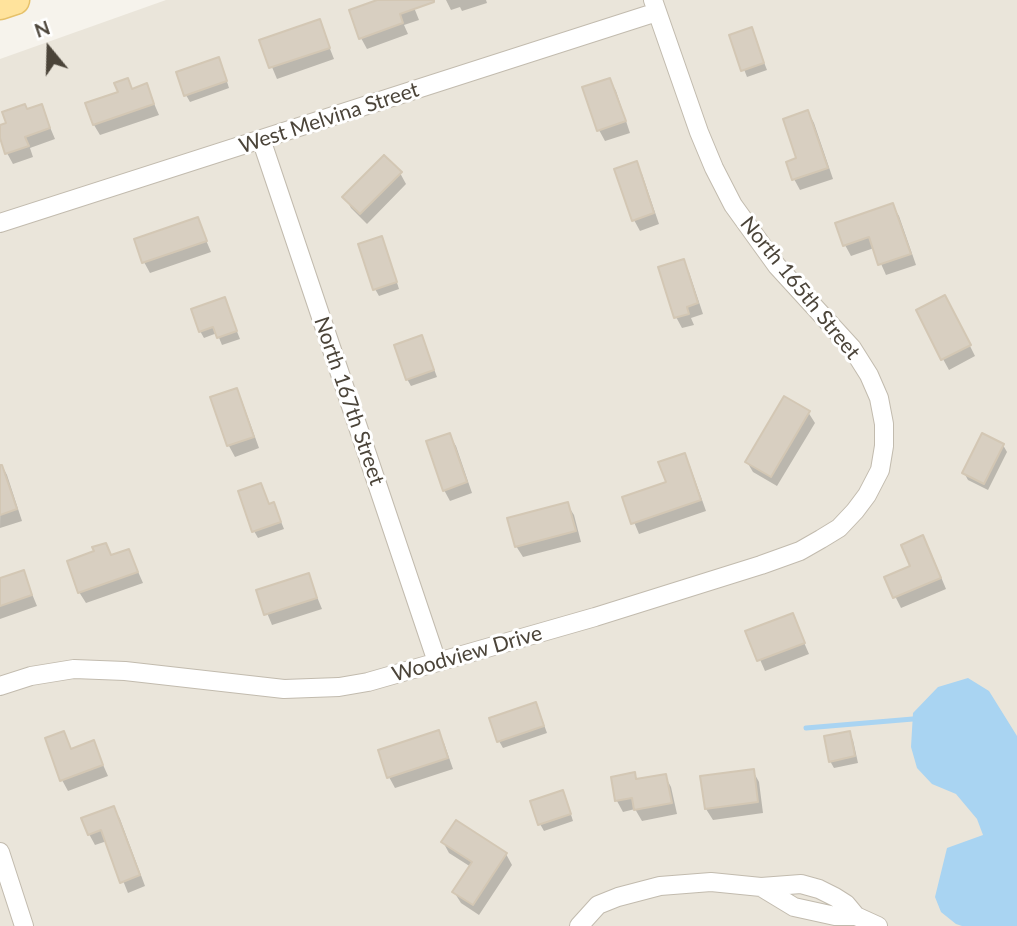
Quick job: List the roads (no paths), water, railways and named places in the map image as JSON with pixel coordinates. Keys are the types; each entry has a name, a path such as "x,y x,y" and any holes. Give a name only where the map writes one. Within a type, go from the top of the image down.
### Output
{"main road":[{"path":"0,5 15,0"}],"street":[{"name":"West Melvina Street","path":"0,223 261,139 655,6"},
{"name":"North 165th Street","path":"655,6 699,132 733,205 776,267 852,348 869,375 879,398 884,424 882,461"},
{"name":"North 167th Street","path":"261,139 437,662"},
{"name":"Woodview Drive","path":"0,686 31,676 74,668 284,689 314,689 368,682 595,617 730,576 800,551 839,528 855,511 867,495 882,461"},
{"path":"0,852 24,926"},
{"path":"579,926 598,905 637,891 660,886 711,882 761,887 794,907 835,916 856,916 878,926"}],"water":[{"path":"968,678 989,691 1017,736 1017,926 956,924 941,912 935,897 947,848 983,835 977,819 956,794 932,784 917,768 911,747 913,713 938,687"}],"waterway":[{"path":"806,728 913,719"}]}
